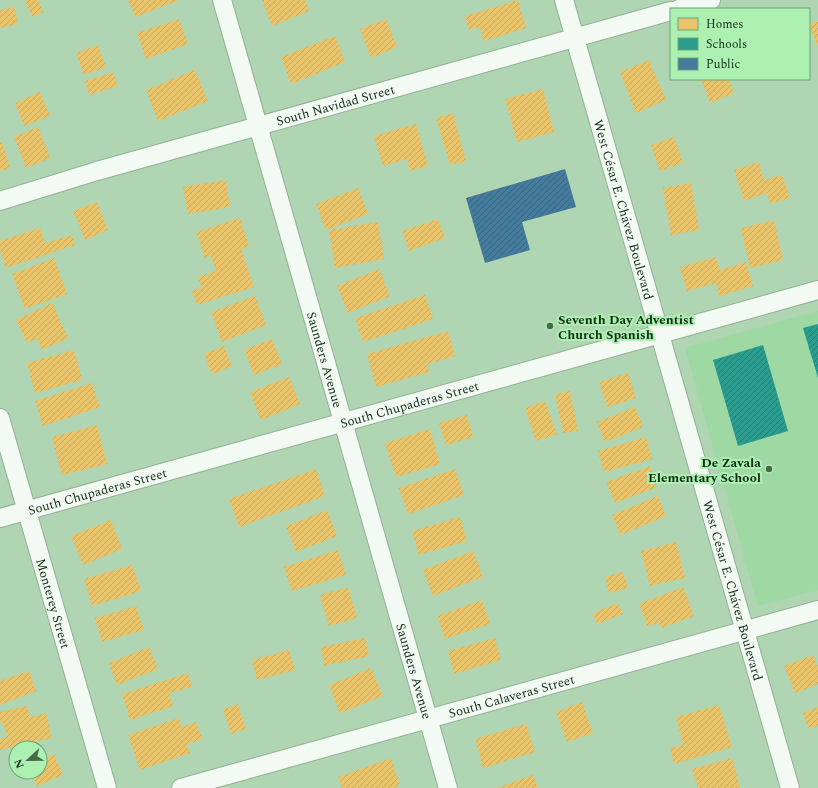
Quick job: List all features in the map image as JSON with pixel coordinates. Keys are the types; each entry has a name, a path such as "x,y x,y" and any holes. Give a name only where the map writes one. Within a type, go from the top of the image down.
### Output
{"street":[{"name":"Saunders Avenue","path":"222,0 448,788"},
{"name":"West César E. Chávez Boulevard","path":"564,0 790,788"},
{"path":"682,8 710,0"},
{"name":"South Navidad Street","path":"0,201 97,171 670,11"},
{"name":"South Chupaderas Street","path":"0,518 818,290"},
{"name":"Monterey Street","path":"0,418 107,788"},
{"name":"South Calaveras Street","path":"181,788 818,610"}],"shaded area":[{"name":"De Zavala Elementary School","path":"818,311 818,590 758,606 685,348"}],"building: Homes":[{"path":"25,0 38,0 43,12 32,17"},
{"path":"128,0 179,0 136,17"},
{"path":"262,0 305,0 309,11 272,26"},
{"path":"518,0 526,28 484,41 480,27 469,30 465,16"},
{"path":"14,7 18,24 0,28 0,10"},
{"path":"179,19 188,44 146,59 137,33"},
{"path":"386,19 397,47 371,58 360,29"},
{"path":"818,21 818,47 810,27 810,25"},
{"path":"335,36 345,62 291,84 281,57"},
{"path":"98,45 106,67 84,75 76,53"},
{"path":"649,60 666,100 636,113 620,72"},
{"path":"195,70 208,101 158,121 146,90"},
{"path":"113,72 118,86 89,95 85,81"},
{"path":"701,80 728,80 734,93 710,103"},
{"path":"543,89 554,132 517,142 505,99"},
{"path":"40,92 50,116 24,126 15,103"},
{"path":"453,113 466,161 450,165 436,118"},
{"path":"416,124 428,166 410,171 407,159 383,166 374,136"},
{"path":"38,127 50,158 26,168 14,137"},
{"path":"674,137 683,163 660,171 651,145"},
{"path":"2,142 10,168 0,171 0,143"},
{"path":"759,162 764,180 782,175 790,198 770,204 767,193 744,201 734,170"},
{"path":"226,180 230,207 188,214 183,187"},
{"path":"691,183 699,230 671,235 663,188"},
{"path":"358,188 368,214 326,230 316,204"},
{"path":"97,202 108,230 85,240 73,211"},
{"path":"240,218 249,246 241,249 254,287 197,305 192,291 202,288 198,277 216,271 211,256 205,258 196,232"},
{"path":"438,219 445,238 409,251 402,231"},
{"path":"774,220 783,260 750,268 741,228"},
{"path":"378,222 384,259 335,268 329,230"},
{"path":"40,228 45,243 72,235 75,245 6,268 0,250 0,241"},
{"path":"716,257 720,270 746,262 753,286 719,296 716,283 687,291 680,267"},
{"path":"54,258 67,294 25,309 12,274"},
{"path":"379,269 390,296 348,313 337,286"},
{"path":"425,295 433,319 363,342 355,318"},
{"path":"255,296 266,325 222,342 211,312"},
{"path":"52,303 68,338 42,350 37,338 27,343 16,320"},
{"path":"448,331 455,356 427,364 429,372 376,387 367,354"},
{"path":"272,339 282,364 254,375 244,350"},
{"path":"224,346 232,366 212,374 204,354"},
{"path":"74,350 82,380 35,393 27,363"},
{"path":"628,373 636,398 607,407 599,382"},
{"path":"289,377 300,404 261,420 250,392"},
{"path":"92,383 100,407 43,426 35,401"},
{"path":"570,391 578,431 563,433 555,394"},
{"path":"545,401 557,434 536,441 525,408"},
{"path":"635,407 643,427 605,442 597,422"},
{"path":"467,415 473,437 446,445 439,423"},
{"path":"97,425 107,464 62,475 52,437"},
{"path":"430,429 440,464 396,477 385,443"},
{"path":"646,437 652,459 604,472 598,451"},
{"path":"650,466 657,487 615,503 606,482"},
{"path":"316,469 325,496 239,527 229,499"},
{"path":"455,469 464,495 408,514 399,488"},
{"path":"658,496 666,516 620,535 612,515"},
{"path":"327,510 337,536 296,552 286,526"},
{"path":"460,517 467,541 419,555 412,531"},
{"path":"111,520 122,549 83,565 71,536"},
{"path":"676,542 685,578 650,586 641,551"},
{"path":"338,550 346,575 292,591 284,567"},
{"path":"473,551 483,577 433,596 423,570"},
{"path":"132,565 141,591 92,606 84,579"},
{"path":"623,572 628,588 609,593 605,577"},
{"path":"348,587 357,618 329,626 320,595"},
{"path":"683,587 694,616 661,628 659,622 648,627 639,604"},
{"path":"482,600 490,624 445,639 437,616"},
{"path":"618,603 623,614 597,624 593,613"},
{"path":"136,606 144,630 102,642 95,618"},
{"path":"365,638 369,656 324,666 321,647"},
{"path":"495,638 501,660 454,674 448,651"},
{"path":"149,647 158,669 117,685 109,663"},
{"path":"289,650 295,670 257,680 252,660"},
{"path":"813,655 818,667 818,684 795,693 784,666"},
{"path":"371,668 383,696 340,713 329,685"},
{"path":"29,671 36,691 0,705 0,681"},
{"path":"188,673 192,687 169,693 173,706 130,720 122,694"},
{"path":"582,702 593,733 567,742 556,712"},
{"path":"238,704 246,729 231,734 223,709"},
{"path":"719,705 732,747 674,764 670,748 683,745 676,717"},
{"path":"27,706 30,717 46,713 52,738 43,740 8,740 8,748 0,750 0,739 7,737 3,722 0,723 0,712"},
{"path":"818,707 818,726 809,729 803,713"},
{"path":"179,718 182,727 196,722 202,739 187,744 190,753 140,770 128,735"},
{"path":"526,724 535,752 483,768 475,739"},
{"path":"54,754 63,775 37,786 34,780 48,780 48,757"},
{"path":"391,758 400,785 393,788 342,788 338,777"},
{"path":"732,758 740,788 698,788 692,769"},
{"path":"533,775 538,788 496,788"}],"building: Schools":[{"path":"818,324 818,378 803,328"},
{"path":"763,345 788,431 738,446 713,360"}],"building: Public":[{"path":"565,169 576,207 522,222 530,250 485,263 466,198"}],"place":[{"name":"Seventh Day Adventist Church Spanish","path":"550,326"},
{"name":"De Zavala Elementary School","path":"769,469"}]}
